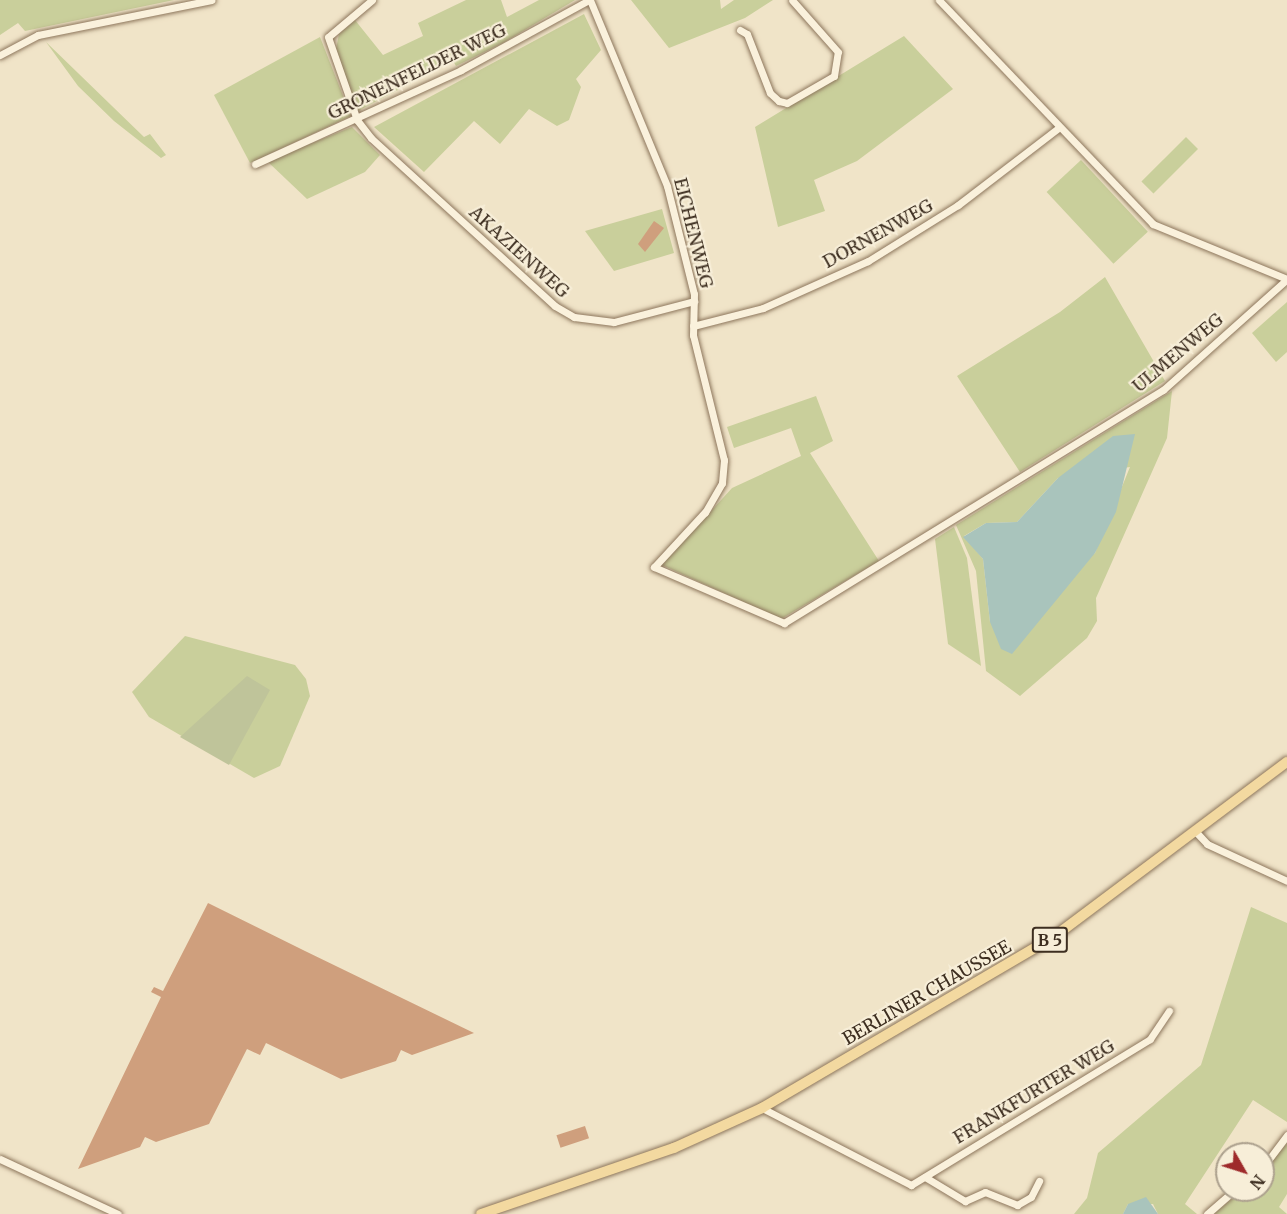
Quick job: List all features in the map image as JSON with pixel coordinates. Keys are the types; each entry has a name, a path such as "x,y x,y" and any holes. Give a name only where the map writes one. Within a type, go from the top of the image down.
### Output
{"main road":[{"name":"BERLINER CHAUSSEE","path":"498,1214 712,1140 1055,936 1285,767"},
{"name":"BERLINER CHAUSSEE","path":"481,1214 677,1146 761,1112"}],"street":[{"path":"0,55 38,35 212,0"},
{"path":"357,120 328,37 372,0"},
{"name":"GRONENFELDER WEG","path":"255,164 357,120 502,50 590,0"},
{"name":"EICHENWEG","path":"590,0 667,186 694,301 693,326 720,434 722,483 705,512 654,567"},
{"path":"740,30 747,34 770,93 779,101 787,103 834,76 838,51 792,0"},
{"name":"ULMENWEG","path":"654,567 773,623 795,621 1163,390 1287,279 1153,224 1057,129 939,0"},
{"name":"AKAZIENWEG","path":"357,120 503,259 574,317 614,322 694,301"},
{"name":"DORNENWEG","path":"693,326 763,308 868,261 958,205 1057,129"},
{"path":"1196,832 1207,844 1287,881"},
{"name":"FRANKFURTER WEG","path":"761,1112 904,1185 925,1177 1149,1039 1169,1011"},
{"path":"1275,1151 1287,1135"},
{"path":"0,1159 118,1214"},
{"path":"925,1177 965,1201 985,1192 1017,1205 1031,1197 1039,1181"},
{"path":"1207,1214 1222,1202"}],"green space":[{"path":"0,0 174,0 25,31 18,23 0,35"},
{"path":"466,0 501,0 507,17 539,0 575,0 503,43 456,66 453,61 358,111 335,54 339,34 355,20 383,55 423,36 418,23"},
{"path":"631,0 720,0 721,9 734,0 773,0 745,18 669,48"},
{"path":"584,14 601,50 576,79 581,87 569,120 557,126 529,109 500,144 474,121 424,172 374,127"},
{"path":"904,36 953,89 857,161 814,180 825,211 778,227 755,127"},
{"path":"320,37 351,116 250,163 214,95"},
{"path":"46,42 144,137 150,134 166,155 161,158 114,121 78,86"},
{"path":"352,127 380,155 365,172 307,199 267,161"},
{"path":"1186,137 1198,149 1153,194 1141,182"},
{"path":"1081,160 1148,232 1113,264 1047,192"},
{"path":"662,209 674,253 614,271 585,231"},
{"path":"1105,277 1165,381 1020,472 957,376 1060,312"},
{"path":"1287,302 1287,352 1276,362 1252,333"},
{"path":"1172,391 1167,438 1096,598 1097,621 1087,638 1020,696 986,671 976,571 956,525","holes":["1130,467 1095,553 990,622 983,559 964,536 986,523 1017,522 1058,478"]},
{"path":"816,396 833,441 810,453 879,561 781,619 662,565 732,488 801,456 791,428 734,448 727,427"},
{"path":"954,527 967,558 981,666 948,644 935,539"},
{"path":"185,636 295,665 306,679 310,696 280,766 254,778 149,717 132,692"},
{"path":"247,676 270,690 229,765 180,737"},
{"path":"1251,907 1287,923 1287,1122 1253,1100 1226,1142 1215,1142 1215,1158 1185,1204 1197,1214 1158,1214 1153,1204 1128,1204 1123,1214 1074,1214 1087,1198 1098,1153 1201,1065"},
{"path":"1287,1143 1287,1194 1279,1207 1287,1214 1214,1214 1228,1202 1275,1202 1275,1158"}],"water":[{"path":"1135,434 1116,512 1095,553 1012,654 1001,649 990,622 983,559 963,537 986,523 1017,522 1058,478 1113,436"},
{"path":"1146,1197 1158,1214 1123,1214 1128,1204"}],"building":[{"path":"654,221 664,228 645,252 638,244"},
{"path":"208,903 474,1033 412,1055 401,1050 396,1061 341,1079 266,1043 260,1055 247,1049 209,1124 156,1142 145,1137 140,1147 78,1169 161,997 151,992 154,987 163,991"},
{"path":"585,1126 589,1138 560,1148 556,1135"}]}
